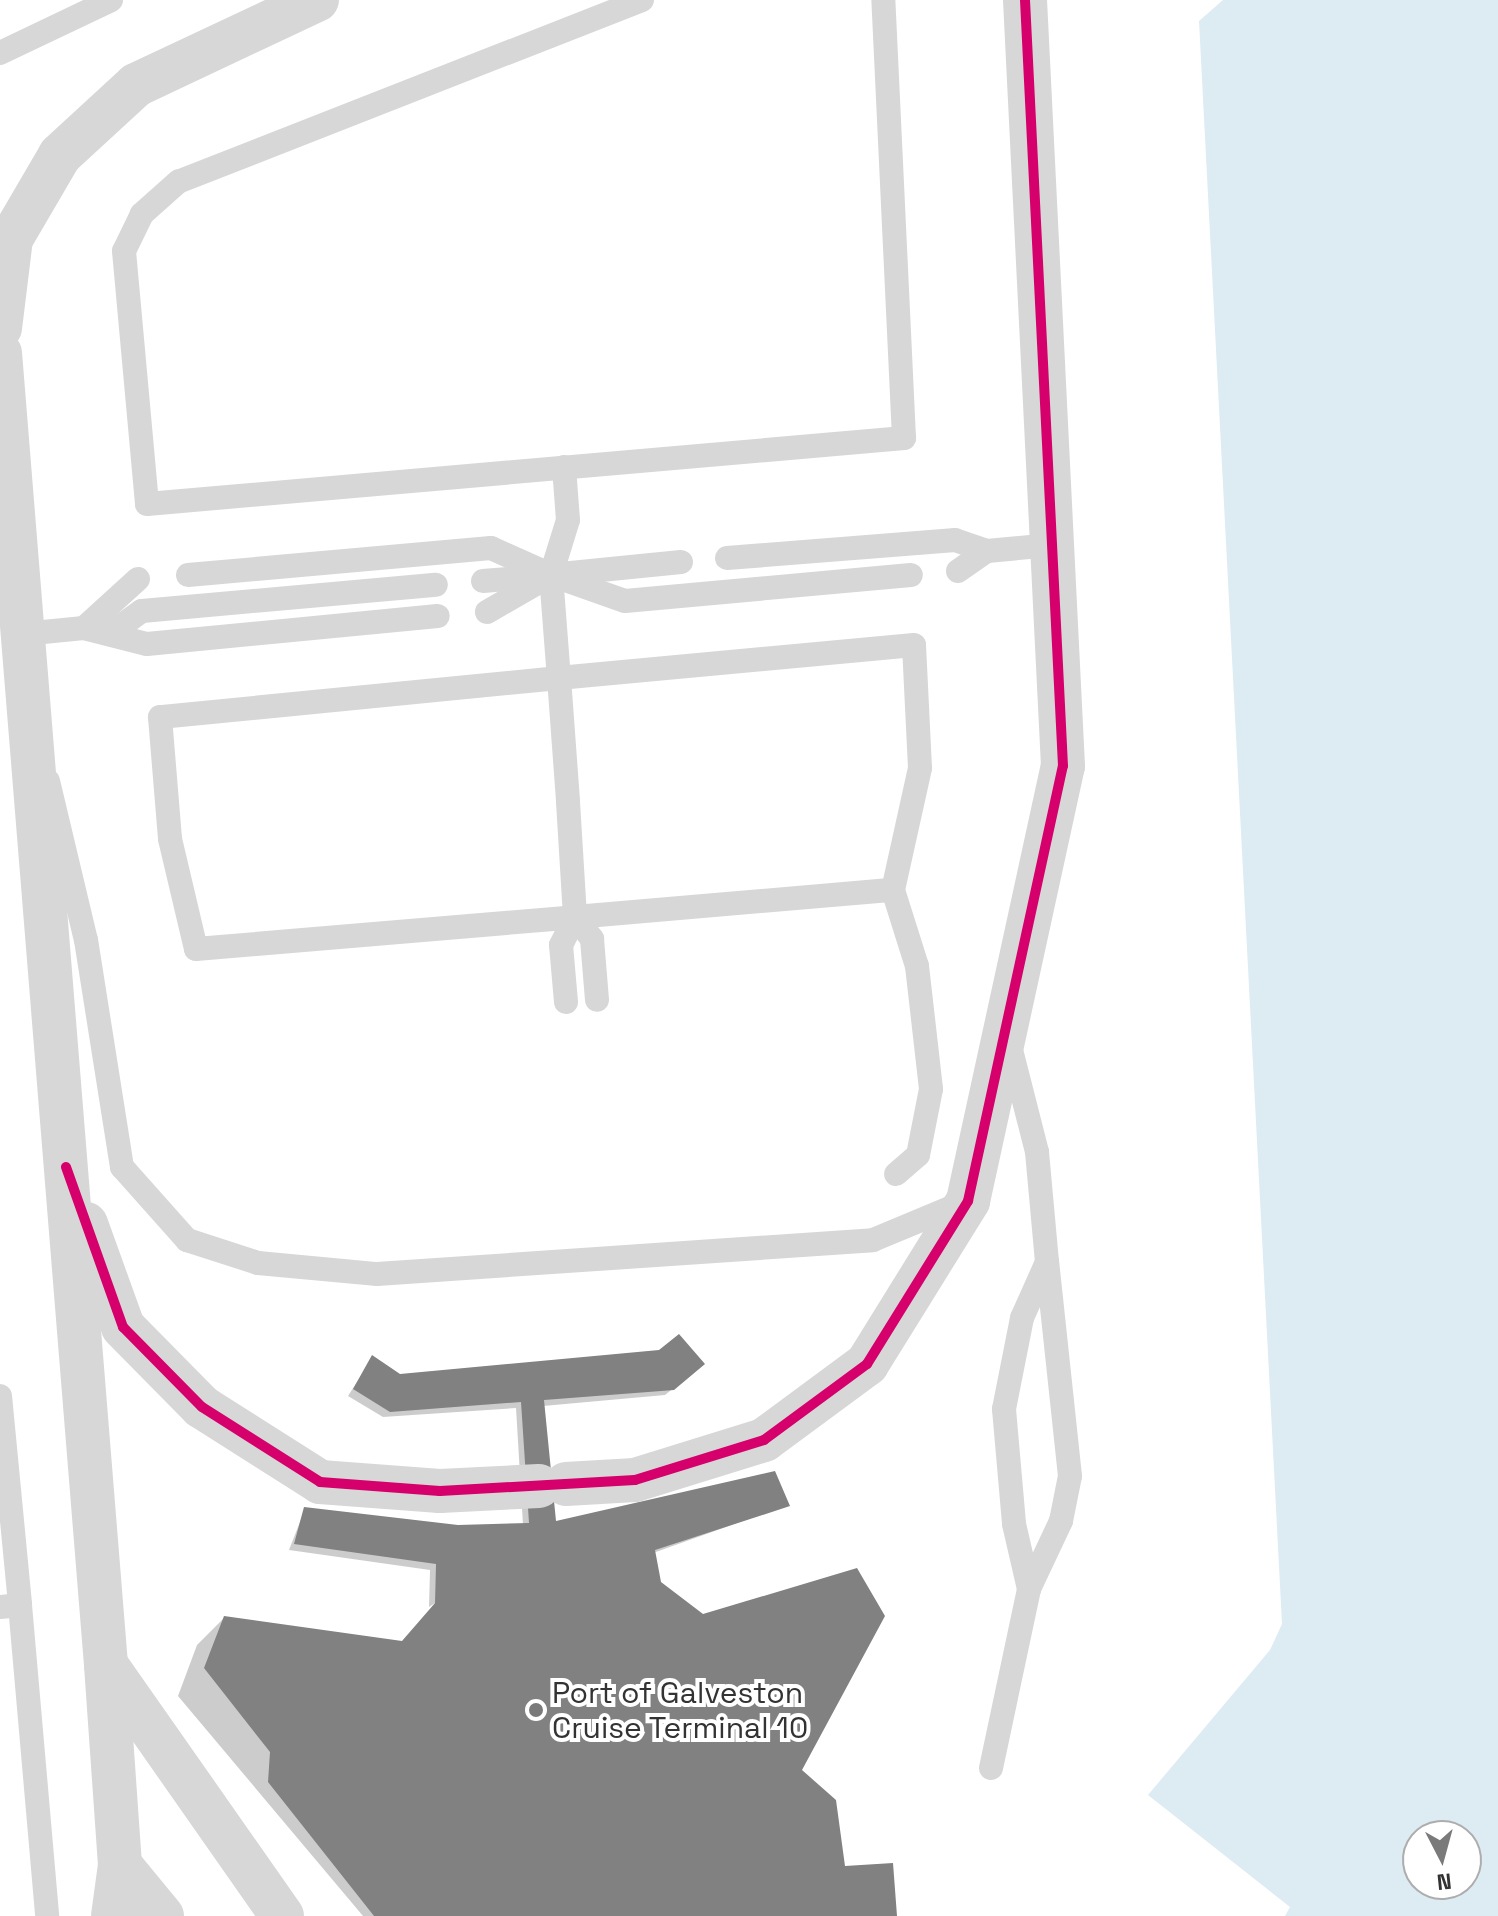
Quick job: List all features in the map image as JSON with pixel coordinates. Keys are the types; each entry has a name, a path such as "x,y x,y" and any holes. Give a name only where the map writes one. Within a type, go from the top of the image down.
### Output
{"street":[{"path":"0,328 11,239 60,155 136,85 317,0"},
{"path":"66,1167 123,1327 202,1407 320,1482 440,1491 635,1480 764,1440 867,1364 968,1201 1063,766 1025,0"},
{"path":"0,353 106,1665 120,1865 113,1916"},
{"path":"106,1665 282,1916"},
{"path":"120,1865 162,1916"}],"lane":[{"path":"0,53 111,0"},
{"path":"642,0 179,181 142,214 124,251 147,504 904,438 883,0"},
{"path":"564,467 568,520 551,575 575,917 561,945 566,1002"},
{"path":"727,558 955,540 987,551 1052,545"},
{"path":"188,575 491,548 551,575 625,601 911,575"},
{"path":"958,571 987,551"},
{"path":"483,581 681,562"},
{"path":"487,612 551,575"},
{"path":"84,628 138,579"},
{"path":"110,634 142,611 436,585"},
{"path":"23,634 84,628 147,644 438,616"},
{"path":"893,890 196,949 170,839 160,717 914,645 920,768 893,890 917,966 931,1089 918,1155 896,1174"},
{"path":"32,740 58,807 122,1167 187,1240 258,1263 377,1274 873,1240 968,1201"},
{"path":"575,917 592,939 597,1000"},
{"path":"991,1768 1029,1589 1061,1521 1070,1476 1037,1152 1006,1028"},
{"path":"1029,1589 1014,1524 1004,1409 1022,1318 1047,1262"},
{"path":"0,1396 10,1606 47,1916"}],"shaded area":[{"path":"1223,0 1498,0 1498,1916 1285,1916 1290,1907 1148,1795 1270,1650 1282,1624 1199,21"}],"building":[{"name":"Port of Galveston Cruise Terminal 10","path":"679,1334 705,1364 674,1390 544,1400 556,1521 775,1471 790,1506 655,1550 661,1582 703,1614 857,1568 885,1616 802,1770 836,1800 845,1866 893,1863 897,1916 374,1916 268,1782 270,1752 204,1668 224,1616 402,1641 435,1603 436,1564 294,1544 304,1507 458,1525 529,1523 521,1402 390,1412 353,1389 372,1355 400,1374 659,1350"}],"cycle path":[{"path":"66,1167 123,1327 202,1407 320,1482 440,1491 635,1480 764,1440 867,1364 968,1201 1063,766 1025,0"}],"place":[{"name":"Port of Galveston Cruise Terminal 10","path":"536,1710"}]}
